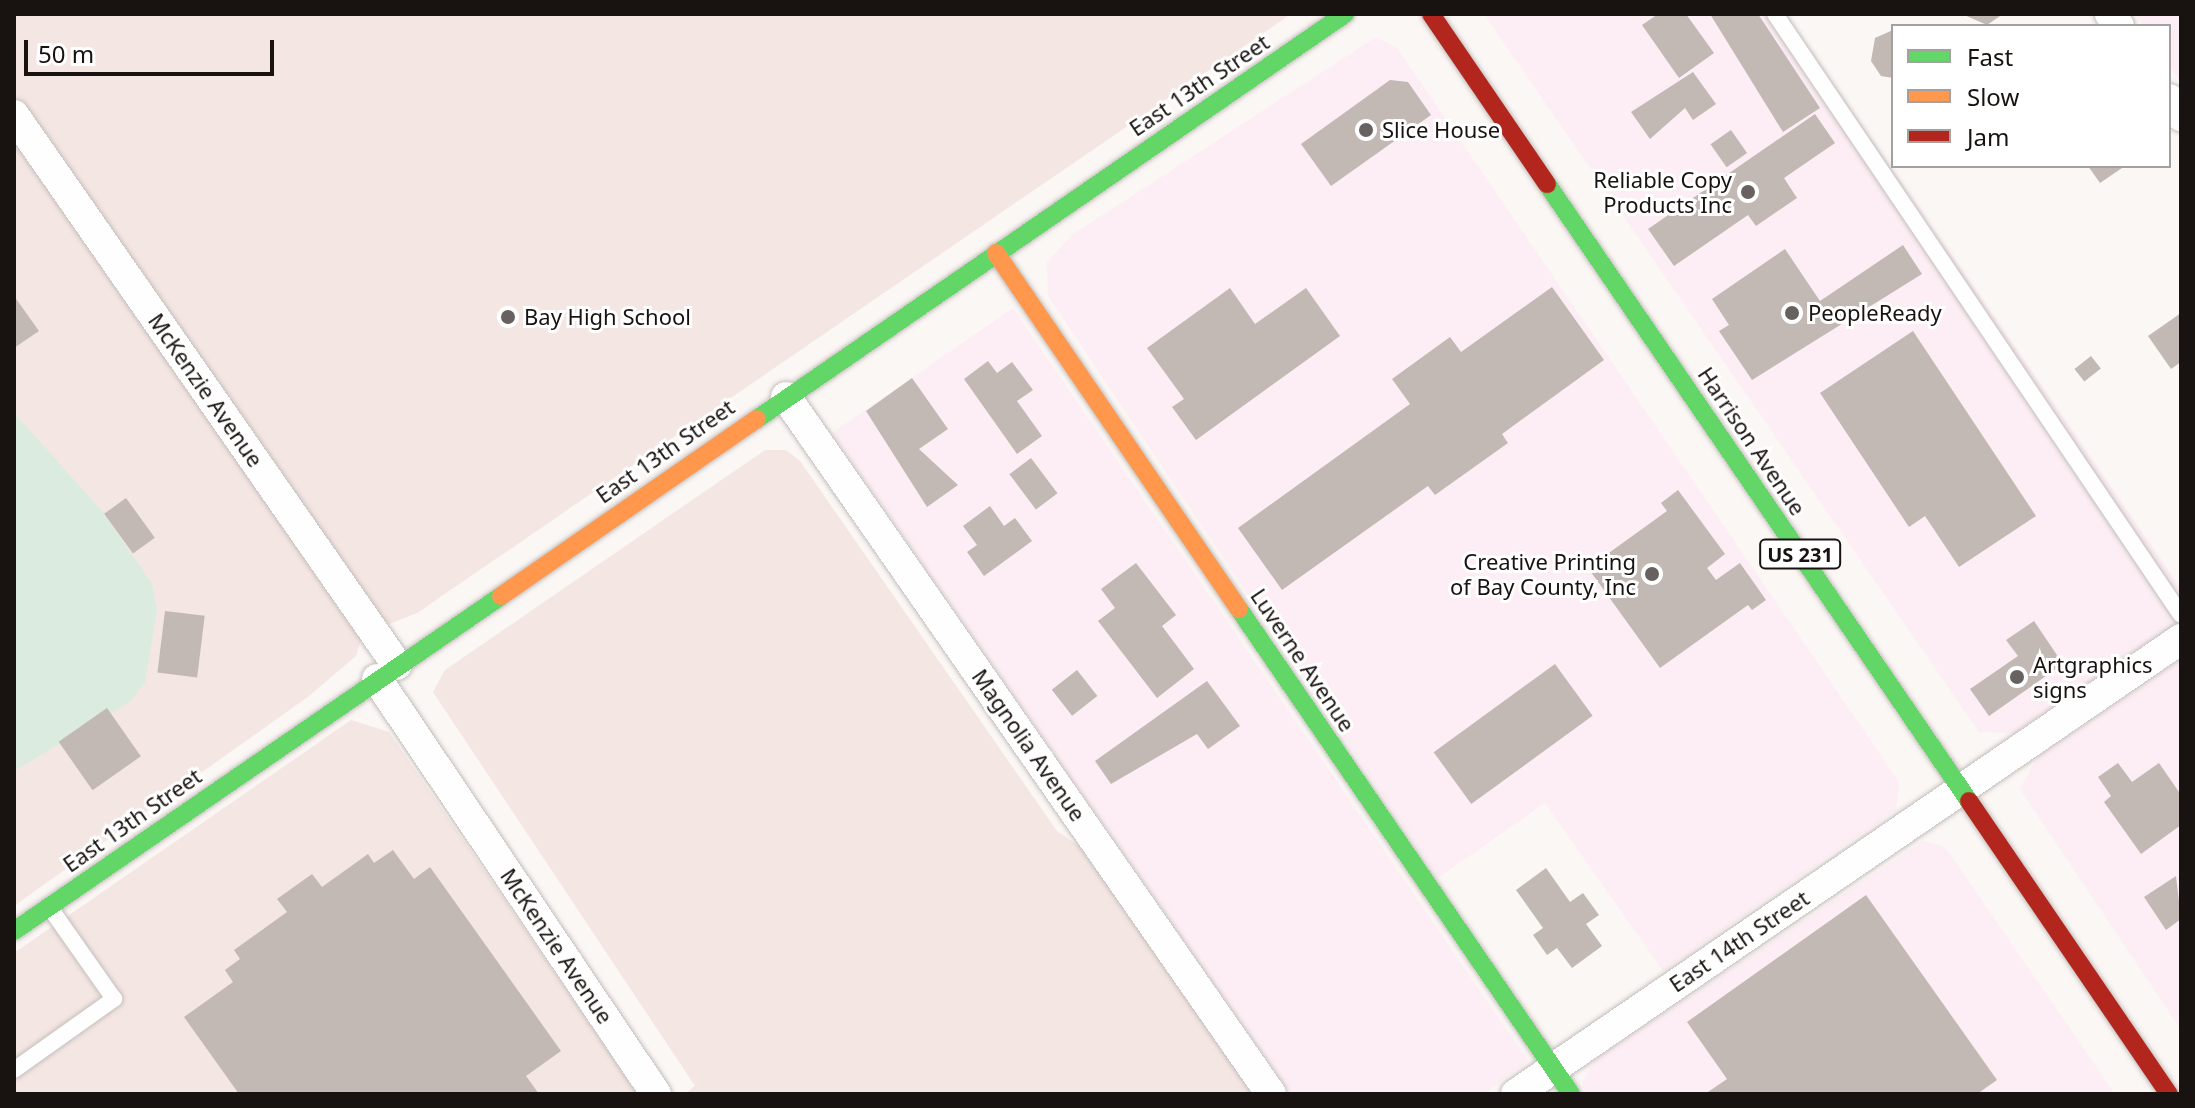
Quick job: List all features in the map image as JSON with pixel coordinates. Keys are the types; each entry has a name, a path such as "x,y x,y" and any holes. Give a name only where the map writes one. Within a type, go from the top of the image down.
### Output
{"street":[{"name":"East 13th Street","path":"14,931 1345,14"},
{"name":"Harrison Avenue","path":"1431,14 2169,1094"},
{"name":"McKenzie Avenue","path":"14,115 387,672 656,1094"},
{"name":"Luverne Avenue","path":"996,253 1571,1094"},
{"name":"Magnolia Avenue","path":"786,397 1271,1094"},
{"name":"East 14th Street","path":"1516,1094 2181,639"}],"lane":[{"path":"1775,14 2181,615"},
{"path":"14,1070 114,999 49,906"}],"shaded area":[{"name":"Bay High School","path":"14,14 1291,14 417,613 389,624 374,614 14,97"},
{"path":"1484,14 1786,14 2181,588 2181,620 2014,733 1979,732"},
{"path":"2135,14 2181,14 2181,83 2171,68 2171,24 2142,24"},
{"path":"1376,37 1397,48 1899,782 1896,810 1663,971 1545,803 1438,878 1048,296 1047,262 1072,235"},
{"path":"14,136 362,637 356,656 309,696 14,906"},
{"path":"1013,308 1528,1061 1484,1094 1291,1094 832,433"},
{"path":"765,450 786,450 800,461 1057,831 1082,848 1255,1094 685,1094 695,1086 433,692 445,670"},
{"path":"2181,660 2181,1030 2020,789 2037,757"},
{"path":"351,720 389,732 638,1094 14,1094 14,953"},
{"path":"1923,841 1945,847 2115,1094 1586,1094 1582,1083 1594,1060"}],"green space":[{"path":"14,413 103,512 152,584 157,610 145,682 130,702 14,771"}],"building":[{"path":"1658,14 1686,14 1714,53 1679,78 1642,25"},
{"path":"1710,14 1758,14 1820,108 1783,132"},
{"path":"1962,14 2003,14 1985,24"},
{"path":"1891,31 1891,78 1881,76 1871,61 1875,38"},
{"path":"1693,72 1716,104 1693,120 1685,108 1650,139 1631,112"},
{"name":"Slice House","path":"1390,80 1408,82 1431,115 1331,186 1301,144"},
{"name":"Reliable Copy Products Inc","path":"1815,114 1835,143 1784,178 1797,198 1756,226 1748,215 1674,266 1648,229"},
{"path":"1731,130 1747,153 1727,167 1711,144"},
{"path":"2089,168 2122,168 2100,183"},
{"name":"PeopleReady","path":"1903,245 1922,274 1752,380 1719,331 1729,325 1712,299 1785,249 1820,301"},
{"path":"1552,287 1604,360 1502,434 1508,443 1435,495 1428,486 1282,590 1238,528 1410,404 1392,379 1450,337 1461,352"},
{"path":"1230,288 1255,324 1306,288 1340,336 1196,440 1172,407 1184,399 1147,348"},
{"path":"14,296 39,331 14,348"},
{"path":"2181,313 2181,362 2171,369 2148,336"},
{"path":"1913,331 2036,516 1959,567 1925,516 1909,527 1820,393"},
{"path":"2091,356 2101,369 2084,382 2074,369"},
{"path":"988,361 997,373 1012,362 1033,390 1017,401 1042,436 1017,454 964,379"},
{"path":"912,378 948,429 919,449 958,485 927,507 866,411"},
{"path":"1031,458 1057,493 1036,509 1009,474"},
{"name":"Creative Printing of Bay County, Inc","path":"1678,490 1725,554 1707,568 1716,580 1740,563 1766,600 1752,610 1748,605 1660,668 1588,568 1667,511 1661,503"},
{"path":"126,498 155,538 133,554 104,514"},
{"path":"990,506 1004,526 1015,518 1032,541 984,576 967,552 977,545 963,526"},
{"path":"1136,563 1176,615 1162,626 1194,669 1157,698 1098,621 1115,608 1101,589"},
{"path":"165,611 205,616 197,677 157,673"},
{"name":"Artgraphics signs","path":"2034,621 2063,664 1989,716 1970,689 2018,656 2006,640"},
{"path":"1555,664 1593,716 1471,804 1434,752"},
{"path":"1077,670 1097,696 1072,716 1052,690"},
{"path":"1207,681 1240,726 1208,749 1197,734 1111,784 1095,761"},
{"path":"107,708 141,756 93,790 59,742"},
{"path":"2118,763 2132,782 2159,763 2181,795 2181,825 2141,854 2104,802 2111,796 2098,777"},
{"path":"393,850 414,879 430,867 561,1051 526,1076 539,1094 239,1094 184,1017 233,982 225,970 240,959 234,950 287,912 277,899 312,874 322,887 368,854 374,863"},
{"path":"1546,868 1570,902 1583,893 1599,915 1586,924 1602,946 1572,968 1557,948 1547,955 1533,935 1543,928 1516,890"},
{"path":"2176,876 2181,919 2166,930 2144,897"},
{"path":"1866,895 1997,1080 1977,1094 1705,1094 1727,1079 1687,1022"}],"traffic: fast":[{"path":"757,419 1345,14"},
{"path":"1547,184 1969,801"},
{"path":"14,931 501,596"},
{"path":"1239,609 1571,1094"}],"traffic: slow":[{"path":"996,253 1239,609"},
{"path":"501,596 757,419"}],"traffic: jam":[{"path":"1431,14 1547,184"},
{"path":"1969,801 2169,1094"}],"place":[{"name":"Slice House","path":"1366,130"},
{"name":"Reliable Copy Products Inc","path":"1748,192"},
{"name":"PeopleReady","path":"1792,313"},
{"name":"Bay High School","path":"508,317"},
{"name":"Creative Printing of Bay County, Inc","path":"1652,574"},
{"name":"Artgraphics signs","path":"2017,677"}]}
